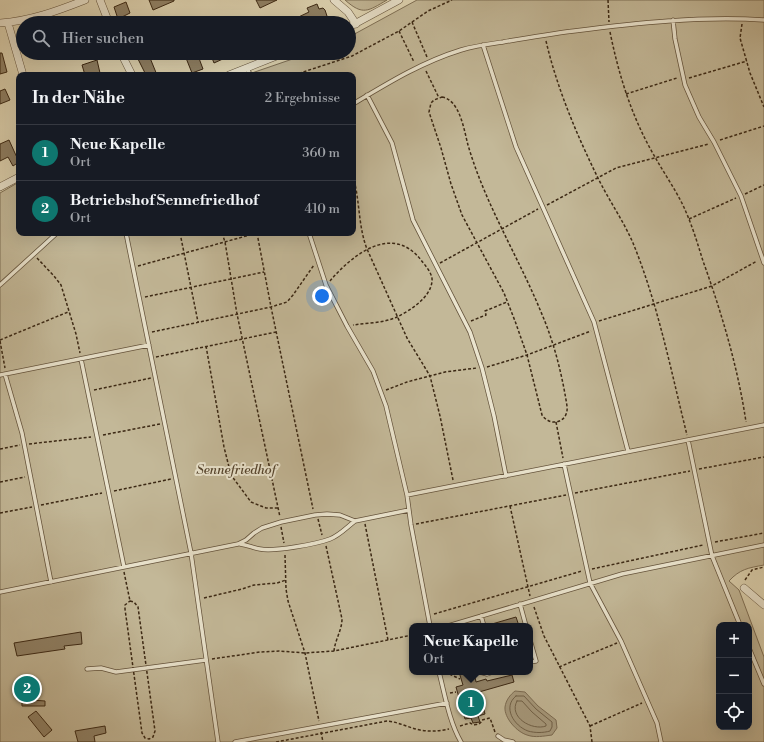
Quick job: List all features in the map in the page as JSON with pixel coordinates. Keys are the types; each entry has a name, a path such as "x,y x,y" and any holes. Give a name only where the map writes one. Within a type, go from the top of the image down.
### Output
{"street":[{"path":"41,16 85,0"},
{"path":"100,0 106,16"},
{"path":"334,0 348,12 349,16"},
{"path":"356,24 399,0"},
{"path":"0,23 16,22"},
{"path":"8,23 16,51"},
{"path":"19,60 22,72"},
{"path":"124,60 130,72"},
{"path":"236,72 266,60"},
{"path":"0,187 16,179"},
{"path":"744,588 764,605"}],"lane":[{"path":"673,20 675,39 683,78 699,117 714,142 741,196 764,263"},
{"path":"356,102 393,79 429,62 461,50 483,45 609,26 673,20 764,20"},
{"path":"483,45 516,147 594,322 628,451"},
{"path":"247,67 249,72"},
{"path":"367,95 392,143 413,220 470,332 482,368 494,416 506,476"},
{"path":"0,285 54,236"},
{"path":"127,236 191,553 218,742"},
{"path":"310,236 326,285 347,326 373,371 386,406 407,495 411,526 430,623"},
{"path":"0,375 149,345"},
{"path":"81,359 124,567"},
{"path":"6,374 25,444 51,582"},
{"path":"407,495 764,425"},
{"path":"688,440 712,556 739,622"},
{"path":"564,464 590,583 621,641 657,723 662,742"},
{"path":"238,544 249,545 260,550 284,549 324,541 340,534 355,521 409,510"},
{"path":"0,592 238,544 262,528 280,522 316,515 340,515 355,521"},
{"path":"458,623 622,574 764,545"},
{"path":"520,604 525,623"},
{"path":"481,616 483,623"},
{"path":"533,650 536,661 533,662"},
{"path":"752,655 764,684"},
{"path":"88,669 101,668 116,672 206,660"},
{"path":"440,675 454,727 461,742"},
{"path":"235,742 447,703"},
{"path":"498,736 504,740 513,742"}],"path":[{"path":"356,54 399,32 428,11 452,0"},
{"path":"608,0 609,26 616,64 638,126 689,219 712,286 741,389 747,428"},
{"path":"742,19 740,38 764,107"},
{"path":"412,22 429,62"},
{"path":"399,32 416,68"},
{"path":"545,35 559,86 597,177 632,241 643,268 654,304 688,440"},
{"path":"303,72 340,60"},
{"path":"626,94 747,61"},
{"path":"423,65 438,98"},
{"path":"442,97 453,102 460,115 488,202 531,289 554,345 567,410 564,418 556,422 548,421 542,415 527,355 507,302 478,243 462,215 430,117 429,108 431,103 438,98 442,97"},
{"path":"428,270 616,168 714,142 764,126"},
{"path":"689,219 764,185"},
{"path":"356,186 362,237 366,249 407,338 430,376 440,416 454,486"},
{"path":"181,236 198,322"},
{"path":"223,236 242,339 278,508 286,562 288,601 305,653 323,742"},
{"path":"133,268 246,236"},
{"path":"258,236 276,332 316,515 324,541 342,619 342,624 335,643 334,651"},
{"path":"326,285 341,268 355,256 366,249 381,244 404,245 416,253 433,279 429,291 420,301 398,317 389,320 347,326"},
{"path":"33,254 54,276 60,285 76,334 81,359"},
{"path":"594,322 712,286 762,258"},
{"path":"146,334 271,307 287,302 318,260"},
{"path":"139,298 264,272"},
{"path":"466,324 486,315 485,311 507,302"},
{"path":"6,374 0,340 68,312"},
{"path":"380,392 407,382 445,372 482,368 505,363 596,330"},
{"path":"151,358 276,332"},
{"path":"206,346 231,475 251,502 266,508 278,508"},
{"path":"88,391 155,378"},
{"path":"556,422 564,464"},
{"path":"0,449 25,444 97,436 165,423"},
{"path":"411,526 764,457"},
{"path":"0,482 31,475"},
{"path":"0,513 176,478"},
{"path":"510,506 527,586 544,636 590,726 592,742"},
{"path":"364,519 388,640"},
{"path":"428,614 439,613 573,572 764,533"},
{"path":"124,567 130,601"},
{"path":"744,588 745,580 748,574 752,570 764,567"},
{"path":"198,599 254,585 277,583 286,580"},
{"path":"206,660 260,652 279,651 305,653 334,651 409,636"},
{"path":"559,667 621,641"},
{"path":"451,675 460,679"},
{"path":"590,726 647,701"},
{"path":"276,742 387,721 420,730 438,731 470,723 474,725 482,720 490,718 491,724 498,736"},
{"path":"149,738 150,742"}],"green space":[{"path":"345,0 387,0 370,9 361,10"},
{"name":"Sennefriedhof","path":"417,0 764,0 764,565 745,570 737,574 729,581 739,590 751,622 716,622 716,730 752,730 752,625 764,657 764,742 0,742 0,193 16,184 16,236 356,236 356,72 255,72 290,60 356,60 356,33"}],"water":[{"path":"515,691 525,692 538,706 556,720 557,728 552,735 530,736 515,728 507,716 505,707 508,698"}],"building":[{"path":"149,0 174,0 174,1 153,10"},
{"path":"256,0 277,0 260,8"},
{"path":"126,2 130,13 124,16 117,16 114,7"},
{"path":"317,4 319,9 323,8 325,10 327,16 301,16 309,12 307,8"},
{"path":"0,53 2,53 7,72 0,74"},
{"path":"97,60 100,72 84,72 82,65"},
{"path":"138,60 151,60 156,72 144,72"},
{"path":"187,60 200,60 203,69 192,72"},
{"path":"213,60 221,60 214,63"},
{"path":"5,89 10,100 0,104 0,91"},
{"path":"9,140 16,155 16,164 13,166 8,157 0,161 0,144"},
{"path":"516,617 518,623 495,623"},
{"path":"81,632 82,644 64,646 65,649 17,656 14,643"},
{"path":"460,675 475,675 476,682 512,675 514,682 479,692 485,714 478,716 480,722 473,723 471,718 465,719 456,687 463,685"},
{"path":"21,677 31,677 32,700 45,701 45,706 22,706"},
{"path":"36,711 52,730 44,737 28,717"},
{"path":"105,726 106,733 94,736 95,742 78,742 75,731"}],"place":[{"name":"Betriebshof Sennefriedhof","path":"27,689"},
{"name":"Neue Kapelle","path":"471,703"}]}
